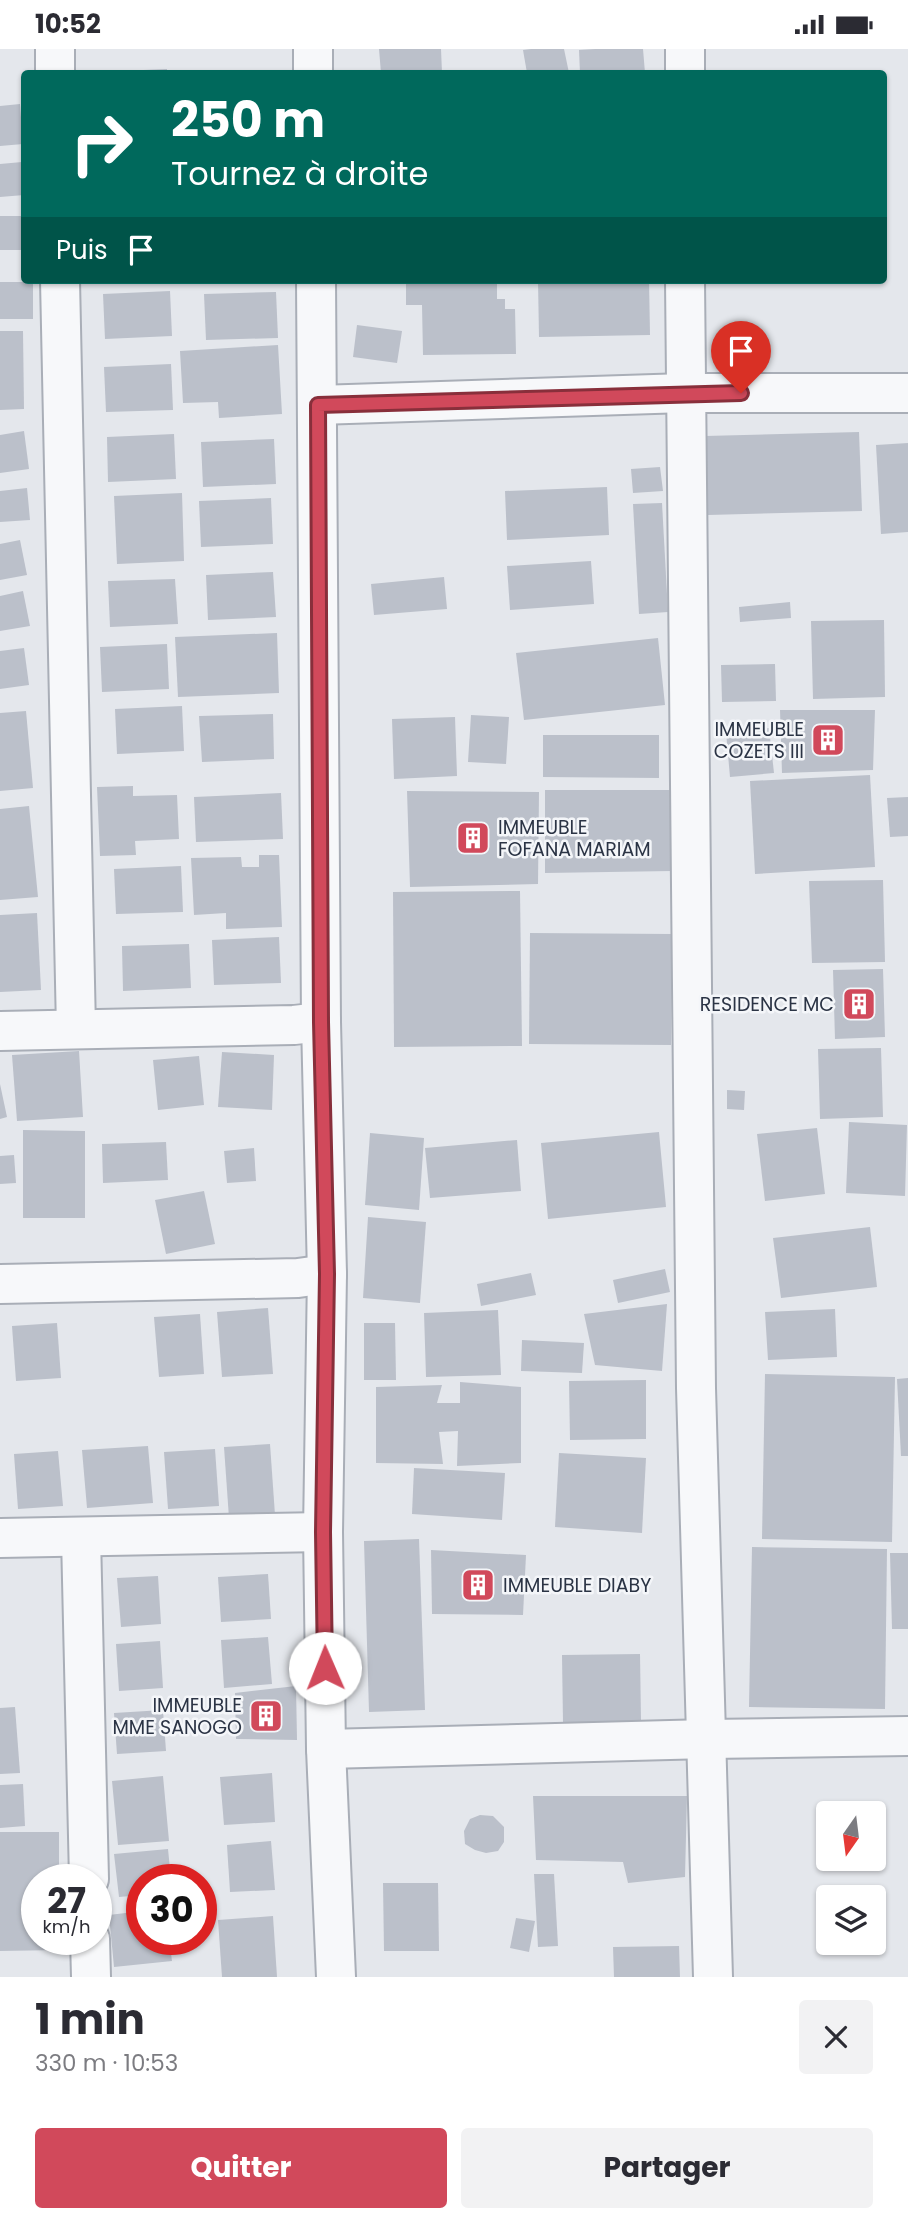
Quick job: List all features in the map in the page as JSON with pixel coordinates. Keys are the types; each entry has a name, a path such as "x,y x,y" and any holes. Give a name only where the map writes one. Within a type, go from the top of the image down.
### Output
{"street":[{"path":"55,49 55,70"},
{"path":"313,49 313,70"},
{"path":"685,49 685,70"},
{"path":"60,284 76,1029"},
{"path":"316,284 321,1022 327,1274 323,1532 326,1749 336,1977"},
{"path":"685,284 696,1388 713,1977"},
{"path":"318,405 685,393 908,393"},
{"path":"0,1031 294,1025 321,1022"},
{"path":"0,1284 298,1278 327,1274"},
{"path":"0,1538 323,1532"},
{"path":"81,1537 89,1864"},
{"path":"326,1749 908,1736"},
{"path":"90,1955 91,1977"}],"building":[{"path":"379,49 441,49 442,70 381,70"},
{"path":"564,49 568,70 526,70 523,50"},
{"path":"643,49 645,70 580,70 579,50"},
{"path":"20,104 21,144 0,146 0,106"},
{"path":"21,162 21,195 0,197 0,164"},
{"path":"0,216 21,216 21,250 0,250"},
{"path":"0,282 33,284 33,319 0,319"},
{"path":"406,284 497,284 497,299 505,299 505,309 515,309 516,354 423,355 422,305 406,305"},
{"path":"538,284 649,284 650,335 539,337"},
{"path":"170,291 172,336 105,339 103,294"},
{"path":"276,292 278,338 206,340 204,294"},
{"path":"357,325 402,331 397,363 353,357"},
{"path":"0,331 23,331 24,409 0,410"},
{"path":"278,345 282,414 219,418 218,402 183,403 180,351"},
{"path":"171,364 173,410 106,412 104,367"},
{"path":"24,431 29,469 0,473 0,435"},
{"path":"859,432 862,511 708,515 705,436"},
{"path":"174,434 176,479 108,482 107,437"},
{"path":"274,439 276,484 203,487 201,442"},
{"path":"908,443 908,532 881,534 876,445"},
{"path":"660,467 663,491 633,493 631,469"},
{"path":"607,487 609,535 507,540 505,491"},
{"path":"27,488 30,520 0,522 0,491"},
{"path":"182,493 184,561 117,564 114,496"},
{"path":"271,498 273,544 201,547 199,501"},
{"path":"662,503 668,612 639,614 633,504"},
{"path":"20,540 27,575 0,580 0,544"},
{"path":"591,561 594,604 510,610 507,566"},
{"path":"273,572 276,617 208,620 206,575"},
{"path":"444,577 447,609 374,615 371,584"},
{"path":"175,579 178,624 110,627 108,581"},
{"path":"23,591 30,626 0,631 0,596"},
{"path":"790,602 791,618 740,622 739,607"},
{"path":"884,620 885,697 813,699 811,621"},
{"path":"277,633 279,693 178,697 175,637"},
{"path":"658,638 665,705 524,720 516,653"},
{"path":"167,644 169,689 102,692 100,647"},
{"path":"24,648 29,685 0,689 0,651"},
{"path":"775,664 776,701 722,702 721,665"},
{"path":"182,706 184,751 117,754 115,709"},
{"name":"IMMEUBLE COZETS III","path":"780,710 875,710 873,770 782,773"},
{"path":"26,711 33,788 0,791 0,713"},
{"path":"273,714 274,759 202,762 199,716"},
{"path":"471,715 509,717 506,764 468,762"},
{"path":"455,717 457,776 394,779 392,719"},
{"path":"769,728 774,773 730,777 726,732"},
{"path":"543,735 659,735 659,778 543,777"},
{"path":"870,775 875,867 755,874 750,781"},
{"path":"133,786 133,796 177,795 179,839 135,841 136,855 100,856 97,787"},
{"path":"545,790 672,790 672,871 545,873"},
{"name":"IMMEUBLE FOFANA MARIAM","path":"407,791 539,792 538,884 410,887"},
{"path":"281,793 283,839 196,842 194,797"},
{"path":"908,797 908,836 890,837 887,798"},
{"path":"29,806 38,897 0,900 0,809"},
{"path":"259,855 279,855 282,927 226,929 226,913 194,915 191,858 241,857 242,867 259,867"},
{"path":"181,866 183,912 116,914 114,869"},
{"path":"883,880 885,962 812,963 809,881"},
{"path":"520,891 522,1046 394,1047 393,892"},
{"path":"37,913 41,990 0,992 0,915"},
{"path":"530,933 672,934 671,1045 529,1044"},
{"path":"279,937 281,983 214,985 212,940"},
{"path":"189,944 191,988 123,991 122,946"},
{"name":"RESIDENCE MC","path":"883,969 885,1037 835,1039 833,970"},
{"path":"881,1048 883,1117 820,1119 818,1049"},
{"path":"79,1051 83,1117 17,1121 12,1055"},
{"path":"222,1052 274,1055 272,1110 218,1107"},
{"path":"199,1056 204,1105 158,1110 153,1060"},
{"path":"0,1084 7,1117 0,1119"},
{"path":"727,1090 745,1091 744,1110 727,1109"},
{"path":"849,1122 907,1125 905,1196 846,1193"},
{"path":"817,1128 825,1194 765,1201 757,1134"},
{"path":"23,1130 85,1131 85,1218 23,1218"},
{"path":"659,1132 666,1207 548,1219 541,1143"},
{"path":"370,1133 424,1138 419,1210 365,1205"},
{"path":"517,1140 521,1191 430,1198 425,1148"},
{"path":"166,1142 168,1180 103,1183 102,1144"},
{"path":"254,1148 256,1181 227,1183 224,1151"},
{"path":"14,1155 16,1183 0,1184 0,1156"},
{"path":"204,1191 215,1244 166,1254 155,1200"},
{"path":"368,1217 426,1222 420,1303 363,1298"},
{"path":"870,1227 877,1287 781,1298 773,1238"},
{"path":"665,1269 670,1292 618,1303 613,1280"},
{"path":"531,1273 536,1295 481,1306 477,1284"},
{"path":"667,1304 662,1371 595,1365 584,1314"},
{"path":"268,1308 273,1374 222,1377 217,1312"},
{"path":"835,1309 837,1357 768,1360 765,1312"},
{"path":"498,1310 501,1375 426,1377 424,1313"},
{"path":"200,1314 204,1374 159,1377 154,1317"},
{"path":"57,1323 61,1378 16,1381 12,1326"},
{"path":"364,1323 395,1323 396,1380 364,1380"},
{"path":"522,1340 584,1343 582,1373 521,1371"},
{"path":"765,1374 895,1377 892,1542 762,1539"},
{"path":"908,1378 908,1456 901,1456 897,1379"},
{"path":"646,1380 646,1439 570,1440 569,1381"},
{"path":"460,1382 521,1387 521,1463 457,1466 458,1431 439,1432 443,1464 376,1463 376,1387 442,1385 437,1403 460,1403"},
{"path":"270,1444 275,1515 229,1518 224,1447"},
{"path":"148,1446 153,1503 87,1508 82,1450"},
{"path":"215,1449 219,1506 168,1509 164,1452"},
{"path":"58,1451 63,1506 18,1509 14,1454"},
{"path":"559,1453 646,1458 642,1533 555,1527"},
{"path":"414,1468 505,1473 502,1520 412,1514"},
{"path":"419,1539 425,1710 369,1712 364,1541"},
{"path":"752,1547 887,1549 885,1709 749,1707"},
{"name":"IMMEUBLE DIABY","path":"431,1550 526,1555 523,1615 432,1614"},
{"path":"890,1553 908,1553 908,1629 892,1629"},
{"path":"268,1574 271,1619 221,1622 218,1577"},
{"path":"158,1576 161,1624 121,1627 117,1578"},
{"path":"268,1637 272,1684 224,1688 221,1640"},
{"path":"160,1641 163,1688 119,1691 116,1644"},
{"path":"640,1654 641,1722 563,1723 562,1655"},
{"name":"IMMEUBLE MME SANOGO","path":"296,1686 297,1740 236,1739 235,1693"},
{"path":"15,1707 20,1773 0,1774 0,1708"},
{"path":"163,1710 166,1751 117,1754 114,1713"},
{"path":"272,1773 275,1822 224,1825 220,1777"},
{"path":"163,1776 169,1841 118,1845 112,1781"},
{"path":"23,1784 25,1826 0,1828 0,1785"},
{"path":"533,1796 687,1796 685,1877 628,1883 623,1862 536,1860"},
{"path":"480,1815 493,1816 504,1827 504,1842 498,1851 486,1853 465,1844 464,1831 470,1819"},
{"path":"0,1832 59,1832 59,1864 21,1864 21,1951 0,1951"},
{"path":"271,1841 275,1890 230,1892 227,1845"},
{"path":"168,1849 170,1864 126,1864 126,1896 119,1897 114,1854"},
{"path":"534,1874 554,1874 558,1946 538,1947"},
{"path":"383,1883 438,1883 439,1951 384,1951"},
{"path":"126,1913 126,1955 171,1955 172,1961 114,1967 112,1915"},
{"path":"273,1916 277,1977 222,1977 218,1920"},
{"path":"516,1918 535,1921 529,1952 510,1948"},
{"path":"679,1946 680,1977 614,1977 613,1947"}],"place":[{"name":"IMMEUBLE COZETS III","path":"828,740"},
{"name":"IMMEUBLE FOFANA MARIAM","path":"473,838"},
{"name":"RESIDENCE MC","path":"859,1004"},
{"name":"IMMEUBLE DIABY","path":"478,1585"},
{"name":"IMMEUBLE MME SANOGO","path":"266,1716"}],"route":[{"path":"325,1668 323,1532 327,1274 321,1022 318,405 741,393"}]}
